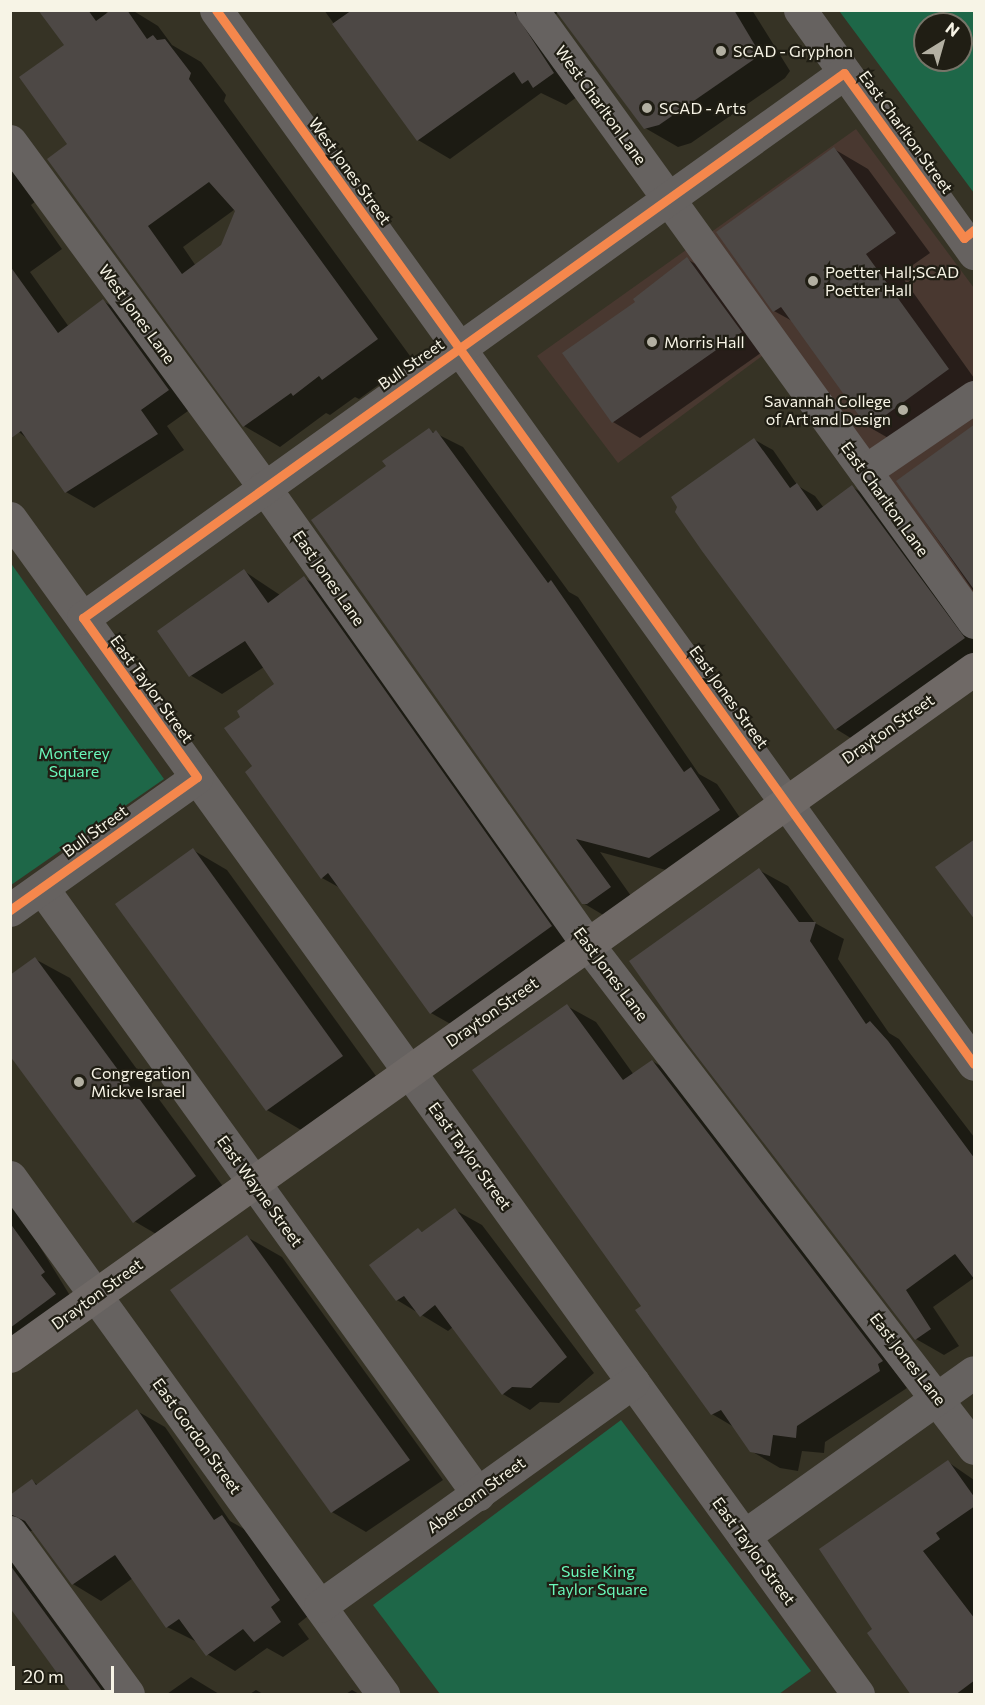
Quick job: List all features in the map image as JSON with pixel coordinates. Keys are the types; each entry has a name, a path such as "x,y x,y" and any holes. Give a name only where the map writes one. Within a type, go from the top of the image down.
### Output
{"main road":[{"name":"Drayton Street","path":"10,1356 588,945 785,801 975,669"}],"street":[{"name":"West Jones Street","path":"216,10 459,348"},
{"name":"West Charlton Lane","path":"532,10 670,200"},
{"name":"East Charlton Street","path":"800,10 844,73 971,240"},
{"name":"Bull Street","path":"83,618 459,348 670,200 844,73"},
{"name":"West Jones Lane","path":"10,141 264,487"},
{"name":"East Charlton Lane","path":"670,200 975,622"},
{"name":"East Jones Street","path":"459,348 975,1064"},
{"path":"865,471 975,397"},
{"name":"East Jones Lane","path":"264,487 588,945 975,1448"},
{"name":"East Taylor Street","path":"10,518 744,1536 853,1693"},
{"name":"Bull Street","path":"10,910 197,777"},
{"name":"East Wayne Street","path":"42,888 478,1494"},
{"name":"East Gordon Street","path":"10,1177 383,1695"},
{"path":"744,1536 975,1372"},
{"name":"Abercorn Street","path":"320,1606 633,1382"},
{"path":"10,1532 128,1695"}],"shaded area":[{"name":"Savannah College of Art and Design","path":"856,129 974,288 974,602 781,342 618,463 537,356"}],"green space":[{"path":"839,11 974,11 974,193"},
{"name":"Monterey Square","path":"10,562 164,779 11,885 10,885"},
{"name":"Susie King Taylor Square","path":"621,1420 811,1671 779,1694 440,1694 373,1605"}],"building":[{"path":"38,10 88,10 96,21 111,10 127,10 147,39 153,35 157,40 165,39 191,73 189,79 378,339 322,380 319,376 293,396 291,393 243,427 47,159 67,144 19,77 64,45","holes":["209,182 235,211 221,245 182,274 148,226"]},
{"path":"352,10 513,10 554,73 533,88 528,80 522,84 514,72 417,141 332,24"},
{"path":"555,10 734,10 759,52 753,60 659,125 644,129"},
{"name":"Poetter Hall;SCAD Poetter Hall","path":"834,147 896,233 866,254 949,369 868,428 781,307 773,312 716,232"},
{"name":"Morris Hall","path":"687,257 742,332 612,423 562,353 635,302 633,299"},
{"path":"10,266 58,333 103,299 169,390 141,410 158,434 65,493 21,431 10,439"},
{"path":"975,424 975,591 896,481"},
{"path":"429,428 433,433 436,430 548,583 551,580 684,772 691,767 720,810 649,858 576,839 611,887 587,904 582,904 311,520 386,466 382,461"},
{"path":"754,438 790,488 797,483 817,511 852,485 965,638 835,730 675,512 677,507 671,497"},
{"path":"244,569 268,603 304,576 552,926 430,1014 328,873 321,879 245,772 252,766 224,728 240,717 237,711 274,684 245,641 189,677 157,631"},
{"path":"975,839 975,920 935,867"},
{"path":"193,848 343,1056 266,1111 115,904"},
{"path":"759,868 799,922 816,922 810,941 866,1024 870,1021 888,1041 975,1159 975,1280 955,1254 906,1290 931,1329 915,1340 683,1038 629,961"},
{"name":"Congregation Mickve Israel","path":"35,957 196,1176 133,1223 10,1056 10,975"},
{"path":"567,1004 623,1080 652,1060 883,1361 878,1364 880,1371 797,1426 796,1438 773,1435 770,1456 750,1452 721,1410 711,1415 635,1310 641,1306 472,1070"},
{"path":"455,1208 567,1357 531,1388 512,1387 502,1395 435,1305 420,1317 404,1296 396,1301 369,1265 418,1228 422,1232"},
{"path":"10,1223 45,1272 41,1275 56,1294 10,1328"},
{"path":"247,1235 410,1460 331,1513 170,1290"},
{"path":"137,1409 214,1520 222,1515 280,1600 271,1607 281,1622 254,1642 243,1629 206,1656 179,1619 166,1628 115,1555 72,1585 25,1521 10,1514 10,1495 32,1479 36,1485"},
{"path":"948,1460 975,1498 975,1506 936,1533 940,1539 923,1551 975,1619 975,1680 955,1695 911,1695 867,1633 872,1629 819,1549"},
{"path":"10,1565 105,1695 73,1695 10,1608"}],"cycle path":[{"path":"216,10 974,1064"},
{"path":"10,910 197,777 83,618 844,73 964,238 974,230"}],"place":[{"name":"SCAD - Gryphon","path":"721,51"},
{"name":"SCAD - Arts","path":"647,108"},
{"name":"Poetter Hall;SCAD Poetter Hall","path":"813,281"},
{"name":"Morris Hall","path":"652,342"},
{"name":"Savannah College of Art and Design","path":"903,410"},
{"name":"Congregation Mickve Israel","path":"79,1082"}]}
